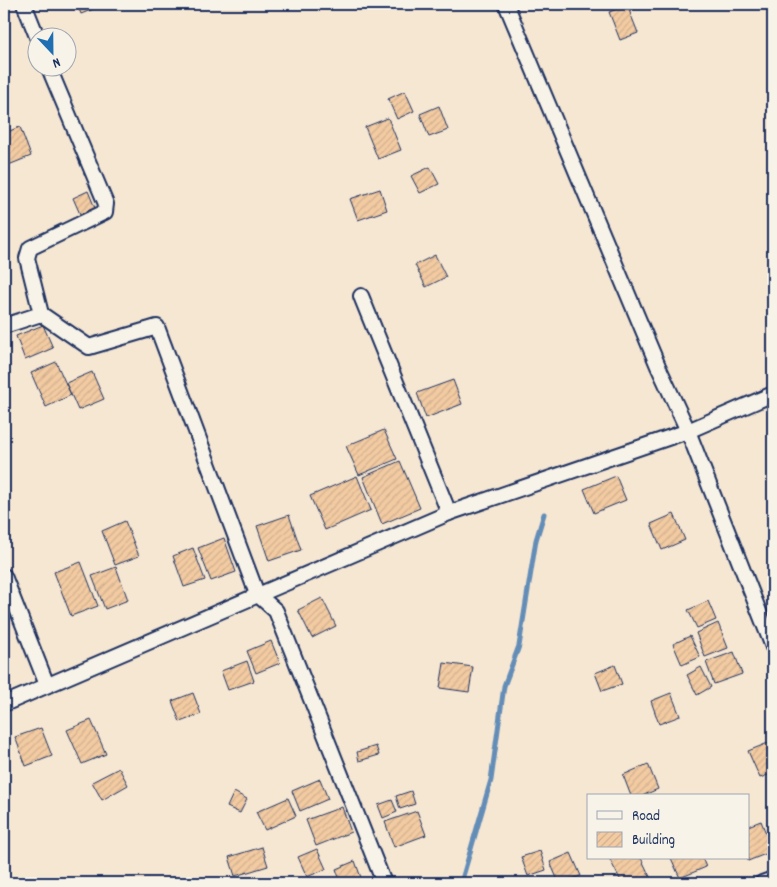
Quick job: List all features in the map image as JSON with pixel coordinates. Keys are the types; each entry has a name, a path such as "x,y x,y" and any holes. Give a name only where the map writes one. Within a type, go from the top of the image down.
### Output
{"street":[{"path":"24,4 34,28"},
{"path":"506,4 654,357 688,431 773,647"},
{"path":"53,78 106,204 105,212 30,248 27,258 41,314 89,347 157,327 257,594 276,611 384,883"},
{"path":"361,296 449,513"},
{"path":"4,326 41,314"},
{"path":"4,704 449,513 688,431 773,394"},
{"path":"4,576 47,685"},
{"path":"762,883 773,880"}],"building":[{"path":"77,4 94,4 96,8 81,14"},
{"path":"603,4 615,4 605,8"},
{"path":"627,5 638,33 620,40 609,12"},
{"path":"405,91 414,111 397,119 388,99"},
{"path":"439,106 448,130 429,137 420,114"},
{"path":"388,118 401,150 378,159 365,127"},
{"path":"20,127 31,156 6,166 4,160 4,133"},
{"path":"430,167 439,184 420,193 411,176"},
{"path":"380,189 387,210 358,220 350,199"},
{"path":"88,191 95,208 80,214 73,198"},
{"path":"435,255 446,277 426,287 415,265"},
{"path":"43,325 53,348 25,360 16,336"},
{"path":"56,362 71,395 46,407 31,373"},
{"path":"92,372 104,399 78,410 66,383"},
{"path":"453,380 462,404 426,418 417,393"},
{"path":"384,430 397,459 359,475 346,446"},
{"path":"400,461 420,508 382,524 363,477"},
{"path":"357,476 371,510 325,530 310,496"},
{"path":"616,476 626,500 594,513 584,489"},
{"path":"674,514 685,540 662,550 651,524"},
{"path":"289,515 301,550 269,561 257,526"},
{"path":"125,521 139,556 115,565 102,531"},
{"path":"224,538 236,572 211,581 198,548"},
{"path":"193,548 205,580 184,587 173,556"},
{"path":"81,562 98,606 71,616 54,572"},
{"path":"116,567 128,600 105,609 92,576"},
{"path":"322,598 336,626 312,638 298,610"},
{"path":"708,601 716,620 697,628 688,610"},
{"path":"718,623 728,648 705,657 696,633"},
{"path":"690,636 700,657 682,665 673,644"},
{"path":"271,641 280,663 256,673 247,651"},
{"path":"734,652 742,674 714,684 706,662"},
{"path":"247,661 254,681 228,690 221,671"},
{"path":"444,663 473,667 469,692 440,688"},
{"path":"615,665 622,684 602,691 595,673"},
{"path":"701,667 711,687 697,695 687,675"},
{"path":"193,693 201,714 180,722 172,701"},
{"path":"671,693 680,716 659,724 651,701"},
{"path":"91,720 106,754 82,764 67,730"},
{"path":"41,728 52,756 26,766 15,737"},
{"path":"773,741 773,773 760,778 748,751"},
{"path":"376,746 379,755 359,761 357,752"},
{"path":"648,764 658,789 647,794 630,794 623,775"},
{"path":"119,768 128,785 102,800 92,782"},
{"path":"320,779 328,799 300,811 292,791"},
{"path":"411,791 415,804 400,809 396,796"},
{"path":"234,792 247,799 240,813 227,807"},
{"path":"288,798 296,816 265,830 256,812"},
{"path":"392,800 397,812 383,818 378,805"},
{"path":"342,807 351,832 316,846 306,820"},
{"path":"417,811 426,835 394,847 385,822"},
{"path":"761,821 773,851 748,861 750,860 750,825"},
{"path":"262,847 268,866 235,876 229,857"},
{"path":"317,849 326,869 307,877 298,857"},
{"path":"540,851 546,870 528,876 521,857"},
{"path":"571,853 581,876 559,883 550,862"},
{"path":"610,860 642,860 653,883 622,883"},
{"path":"672,860 703,860 706,867 680,878"},
{"path":"355,861 363,883 341,883 336,869"}],"waterway":[{"path":"461,883 491,780 504,686 519,646 536,540 544,514"}]}
